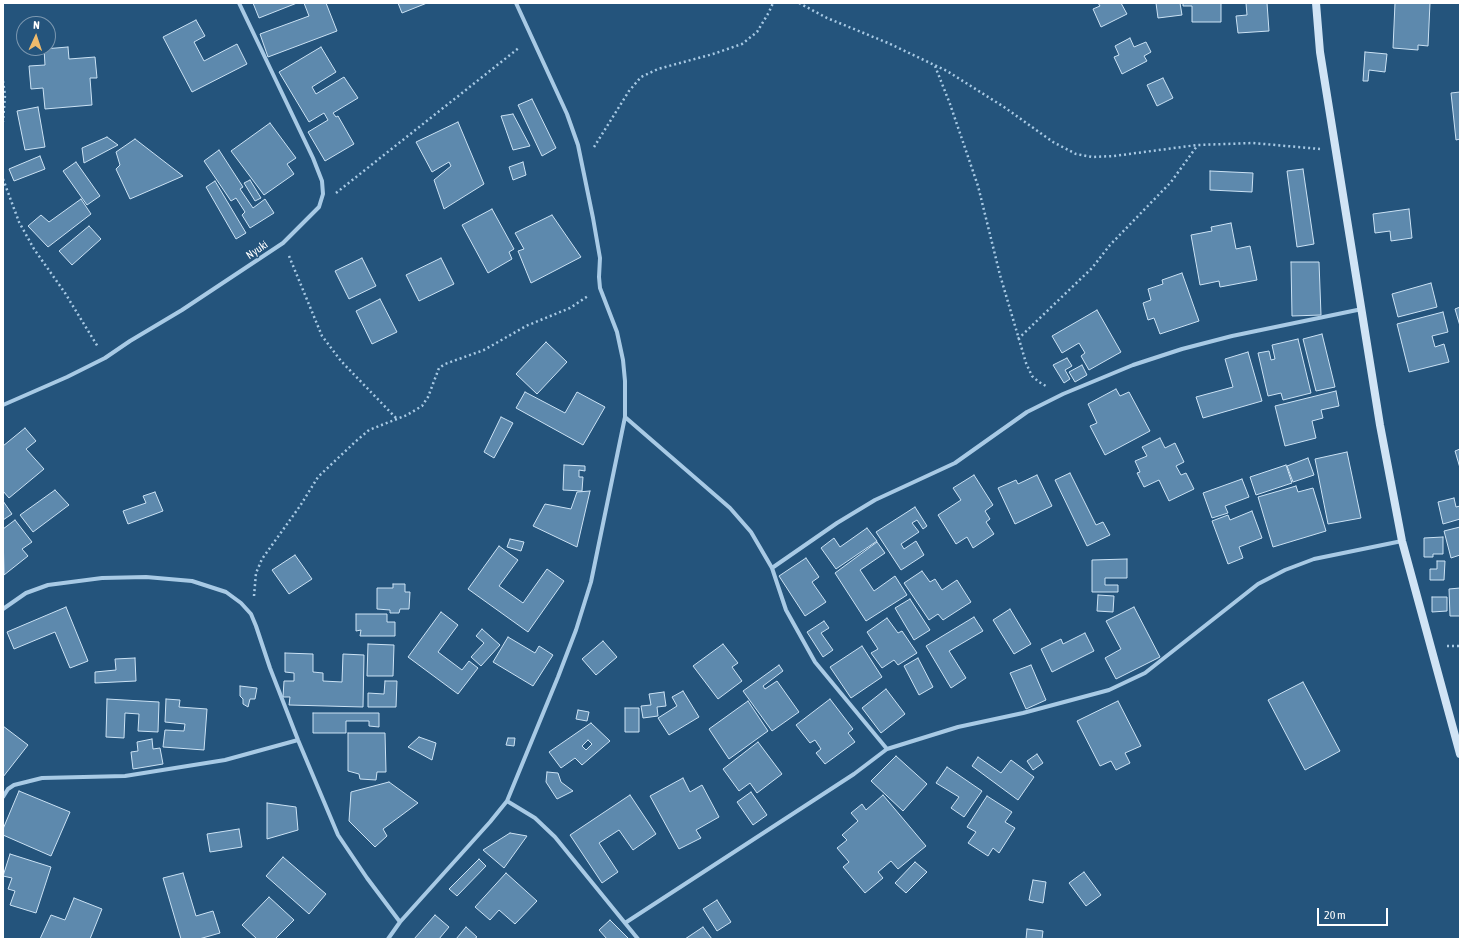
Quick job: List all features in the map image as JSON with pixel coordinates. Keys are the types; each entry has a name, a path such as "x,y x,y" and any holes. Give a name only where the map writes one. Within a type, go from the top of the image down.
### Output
{"street":[{"path":"239,3 313,158 322,181 322,194 319,207"},
{"path":"388,939 400,922 507,801 558,677 576,630 591,582 625,417 625,381 623,360 617,332 600,288 598,277 600,258 578,145 567,114 516,3"},
{"path":"1316,3 1320,52 1337,150 1380,425 1402,541 1460,754"},
{"name":"Nyuki","path":"3,405 67,377 105,358 130,341 182,310 283,243 319,207"},
{"path":"772,568 837,523 875,500 955,463 1027,412 1063,394 1132,365 1182,349 1232,336 1362,309"},
{"path":"625,417 730,508 751,532 772,568 786,610 815,662 887,749"},
{"path":"625,923 854,774 887,749 958,727 1022,713 1109,690 1145,673 1258,584 1278,573 1314,559 1402,541"},
{"path":"3,609 26,593 48,585 102,578 146,577 192,581 226,592 241,603 251,614 298,740 338,835 366,878 400,922"},
{"path":"3,797 8,789 14,785 42,778 125,776 225,760 298,740"},
{"path":"507,801 535,818 554,837 638,939"}],"path":[{"path":"582,162 596,144 629,91 641,77 658,69 713,54 742,44 757,32 773,3"},
{"path":"799,3 827,18 947,71 1004,107 1053,142 1076,154 1092,157 1114,156 1197,145 1252,143 1337,150"},
{"path":"319,207 532,38"},
{"path":"935,66 950,104 978,186 1018,339 1026,362 1032,376 1039,382 1063,394"},
{"path":"3,82 5,95 3,122"},
{"path":"1018,339 1092,268 1110,245 1171,182 1197,145"},
{"path":"3,179 19,222 34,249 65,292 105,358"},
{"path":"283,243 322,336 341,361 396,418"},
{"path":"254,597 256,573 262,559 300,506 318,477 369,430 396,418 407,415 422,406 428,397 439,368 445,364 484,350 526,326 570,308 600,288"}],"building":[{"path":"253,3 297,3 259,18"},
{"path":"304,3 326,3 337,31 268,57 260,34 309,16"},
{"path":"398,3 427,3 402,13"},
{"path":"1098,3 1121,3 1127,14 1101,27 1093,9 1100,6"},
{"path":"1156,3 1180,3 1182,15 1158,18"},
{"path":"1183,3 1221,3 1221,22 1192,22 1192,6 1183,6"},
{"path":"1246,3 1267,3 1269,31 1238,33 1236,16 1247,15"},
{"path":"1395,3 1430,3 1428,46 1418,45 1418,50 1393,48"},
{"path":"196,20 205,36 194,42 204,61 237,44 247,64 192,92 163,37"},
{"path":"1130,38 1134,47 1146,42 1151,52 1144,56 1147,61 1122,74 1114,57 1119,55 1115,46"},
{"path":"68,47 69,59 95,57 97,78 90,78 92,105 45,109 43,88 31,89 29,66 45,65 44,56 56,56 56,48"},
{"path":"321,47 336,72 312,87 316,94 344,77 358,98 333,113 336,117 338,116 354,144 325,161 308,132 328,120 324,113 309,122 279,72"},
{"path":"1365,52 1387,54 1385,72 1369,70 1368,81 1363,81"},
{"path":"1163,78 1173,98 1157,106 1147,85"},
{"path":"1460,92 1460,139 1456,140 1451,93"},
{"path":"532,99 556,148 542,156 518,105"},
{"path":"38,107 45,147 25,150 17,111"},
{"path":"513,114 530,146 513,150 501,116"},
{"path":"458,122 484,184 444,209 434,180 451,166 449,162 432,172 416,142"},
{"path":"270,123 296,158 287,164 294,174 264,195 231,151"},
{"path":"107,137 118,145 84,163 82,148"},
{"path":"135,139 183,176 130,199 116,169 120,165 116,152"},
{"path":"219,150 243,187 240,189 253,208 265,199 274,213 250,228 242,215 245,212 236,198 231,201 204,161"},
{"path":"40,156 45,169 14,181 9,169"},
{"path":"76,162 100,196 87,205 63,171"},
{"path":"523,162 526,175 513,180 509,167"},
{"path":"1303,169 1314,244 1297,247 1287,171"},
{"path":"1210,171 1253,173 1252,192 1210,190"},
{"path":"250,180 261,198 255,201 244,183"},
{"path":"215,181 246,233 236,239 206,187"},
{"path":"81,199 91,214 48,247 28,226 41,215 49,222"},
{"path":"492,209 514,249 509,252 512,259 488,273 462,225"},
{"path":"1409,209 1412,238 1391,241 1390,231 1375,233 1373,214"},
{"path":"552,215 581,257 531,283 518,251 524,249 515,233"},
{"path":"1231,223 1236,249 1250,246 1257,280 1220,287 1219,281 1200,285 1191,235 1212,231 1211,227"},
{"path":"89,226 101,239 72,265 59,251"},
{"path":"362,258 376,286 349,299 335,271"},
{"path":"441,258 454,284 419,301 406,275"},
{"path":"1291,262 1319,262 1321,315 1292,316"},
{"path":"1182,273 1199,321 1160,334 1154,318 1148,320 1143,303 1151,300 1148,289 1163,284 1162,280"},
{"path":"1431,283 1437,307 1398,317 1392,294"},
{"path":"380,299 397,332 372,344 356,311"},
{"path":"1460,307 1460,326 1455,309"},
{"path":"1097,310 1121,352 1089,370 1081,356 1085,353 1079,343 1062,353 1052,336"},
{"path":"1443,312 1448,332 1432,336 1435,347 1444,344 1449,362 1409,372 1397,324"},
{"path":"1322,334 1335,387 1316,391 1303,339"},
{"path":"1298,339 1311,393 1283,400 1281,393 1268,396 1258,353 1269,351 1271,360 1275,359 1272,345"},
{"path":"546,342 567,362 537,394 516,374"},
{"path":"1248,352 1262,401 1203,418 1196,397 1233,387 1225,359"},
{"path":"1067,358 1072,366 1065,370 1070,379 1064,383 1053,365"},
{"path":"1082,365 1087,375 1075,382 1069,372"},
{"path":"1116,389 1120,396 1129,392 1150,431 1105,455 1090,426 1097,423 1088,404"},
{"path":"1336,391 1339,406 1321,410 1323,418 1312,421 1316,438 1285,446 1275,406"},
{"path":"525,392 565,413 577,392 605,407 583,445 516,408"},
{"path":"501,417 513,423 494,458 484,452"},
{"path":"25,428 36,441 26,449 44,469 9,498 3,491 3,446"},
{"path":"1160,438 1165,448 1175,443 1184,462 1176,466 1181,475 1186,473 1194,489 1169,501 1159,480 1144,487 1137,473 1140,472 1135,461 1147,456 1142,447"},
{"path":"1460,449 1460,468 1455,451"},
{"path":"1347,452 1361,518 1328,524 1315,459"},
{"path":"1308,458 1314,475 1293,482 1287,466"},
{"path":"564,465 585,466 585,471 579,470 579,477 583,477 582,491 563,490"},
{"path":"1286,465 1292,483 1256,495 1250,477"},
{"path":"1070,473 1096,525 1103,522 1110,535 1087,546 1055,480"},
{"path":"974,475 993,505 985,511 990,519 986,522 994,534 973,548 967,537 956,544 938,515 961,500 953,488"},
{"path":"1037,475 1052,506 1015,524 998,488 1016,480 1018,484"},
{"path":"1242,479 1249,497 1225,506 1228,513 1212,518 1203,493"},
{"path":"1296,486 1298,492 1313,488 1326,531 1273,547 1258,497"},
{"path":"55,490 69,505 33,532 20,515"},
{"path":"590,491 577,547 533,526 545,504 571,509 577,492"},
{"path":"155,492 163,511 128,524 123,511 146,503 143,496"},
{"path":"1454,498 1456,507 1460,506 1460,519 1443,524 1438,502"},
{"path":"3,501 12,514 3,520"},
{"path":"915,507 927,526 923,529 917,520 912,523 919,532 901,544 904,549 916,541 924,555 901,570 876,532"},
{"path":"1252,511 1262,538 1239,547 1243,558 1228,564 1212,521 1228,515 1230,520"},
{"path":"15,520 32,542 22,549 28,556 4,575 3,529"},
{"path":"1460,527 1460,555 1451,558 1444,531"},
{"path":"867,528 877,541 836,569 821,548 834,538 840,547"},
{"path":"1443,537 1443,554 1433,554 1433,557 1424,557 1424,538"},
{"path":"510,539 524,542 521,551 507,547"},
{"path":"877,542 885,553 860,570 874,591 895,576 907,595 866,621 835,573"},
{"path":"499,546 518,560 499,586 523,603 547,569 564,581 528,632 468,589"},
{"path":"295,555 312,579 289,594 272,570"},
{"path":"806,558 819,577 812,582 826,602 805,616 779,576"},
{"path":"1127,559 1127,578 1105,578 1105,585 1118,585 1118,592 1092,592 1092,560"},
{"path":"1437,561 1445,561 1444,580 1430,580 1430,569 1437,569"},
{"path":"922,571 930,582 935,579 942,590 957,580 971,602 943,620 938,614 929,620 904,583"},
{"path":"393,584 405,584 405,592 410,592 409,609 400,609 399,613 390,613 390,610 377,609 377,588 393,588"},
{"path":"1460,588 1460,616 1450,616 1449,589"},
{"path":"1098,595 1114,596 1113,612 1097,611"},
{"path":"1432,597 1447,597 1447,611 1432,612"},
{"path":"910,599 930,630 914,640 895,608"},
{"path":"66,607 88,661 70,668 55,632 14,649 7,632"},
{"path":"1134,607 1160,657 1116,679 1105,658 1121,649 1106,621"},
{"path":"1010,609 1031,644 1014,654 993,620"},
{"path":"441,612 458,625 438,652 462,670 469,661 478,668 458,694 408,657"},
{"path":"356,614 387,614 387,622 395,622 395,636 360,636 361,630 356,631"},
{"path":"974,617 983,631 949,651 966,678 951,688 926,646"},
{"path":"887,618 898,633 902,631 917,653 898,665 894,660 882,668 871,653 878,649 867,632"},
{"path":"824,621 829,628 821,633 833,650 823,657 807,632"},
{"path":"482,629 500,645 481,666 471,657 484,643 476,636"},
{"path":"1085,633 1094,651 1052,672 1041,649 1061,639 1063,644"},
{"path":"508,637 535,653 539,646 553,655 533,686 493,662"},
{"path":"603,641 617,657 596,675 582,659"},
{"path":"368,644 394,645 393,676 367,676"},
{"path":"723,644 738,663 732,667 742,681 718,699 693,666"},
{"path":"862,646 882,677 851,698 830,667"},
{"path":"285,653 313,654 313,672 323,673 323,681 342,682 343,654 364,655 363,707 289,705 290,697 283,697 284,681 294,681 294,673 285,672"},
{"path":"135,658 136,681 95,683 95,672 116,670 115,659"},
{"path":"918,658 933,687 919,695 904,666"},
{"path":"779,665 783,671 763,686 765,689 777,681 799,712 772,731 743,691"},
{"path":"1031,665 1046,700 1026,709 1010,673"},
{"path":"385,681 397,681 396,707 368,707 368,693 384,694"},
{"path":"1303,682 1340,751 1305,770 1268,700"},
{"path":"240,686 257,688 255,699 250,699 248,707 243,704 243,699 240,696"},
{"path":"886,689 905,714 881,733 862,708"},
{"path":"683,691 699,717 669,735 658,718 677,706 672,697"},
{"path":"664,692 666,706 657,707 658,716 643,718 641,706 651,705 649,694"},
{"path":"107,699 159,702 158,732 138,731 139,714 125,713 124,738 106,737"},
{"path":"166,699 180,700 179,707 207,709 204,750 163,747 165,730 184,731 185,724 165,722"},
{"path":"830,699 853,729 848,733 855,742 825,764 816,753 821,749 815,740 810,743 796,725"},
{"path":"748,701 768,731 729,759 709,729"},
{"path":"1118,701 1141,746 1125,753 1130,763 1116,770 1111,761 1100,766 1077,721"},
{"path":"625,708 639,708 639,732 625,732"},
{"path":"578,710 589,712 587,721 576,719"},
{"path":"313,713 379,713 379,727 369,726 369,721 346,721 346,733 313,733"},
{"path":"591,723 610,741 582,765 575,758 561,768 549,752","holes":["588,740 592,744 586,750 582,746"]},
{"path":"3,726 28,745 3,777"},
{"path":"348,733 385,733 386,772 377,772 376,780 360,779 359,774 348,771"},
{"path":"419,737 436,743 432,760 408,747"},
{"path":"508,738 515,738 514,746 506,745"},
{"path":"152,739 153,749 160,748 163,764 133,769 131,752 138,751 137,742"},
{"path":"758,742 782,774 757,793 750,783 739,791 723,769"},
{"path":"1037,754 1043,763 1033,770 1027,761"},
{"path":"896,756 927,784 903,811 871,781"},
{"path":"978,757 1001,773 1011,760 1034,777 1018,800 972,766"},
{"path":"947,767 982,791 964,817 951,808 959,797 936,783"},
{"path":"547,772 558,773 561,782 573,791 557,799 546,782"},
{"path":"683,778 690,792 702,785 719,817 696,830 701,838 679,849 650,796"},
{"path":"389,782 418,803 383,829 387,836 375,847 349,821 351,792"},
{"path":"19,791 70,812 51,856 3,835 3,829"},
{"path":"751,792 767,815 753,825 737,802"},
{"path":"630,795 656,834 633,850 619,830 599,843 618,872 602,883 570,835"},
{"path":"883,795 926,846 898,869 891,861 878,872 883,878 865,893 843,867 849,862 837,848 847,840 842,835 858,821 851,813 862,804 866,810"},
{"path":"987,796 1012,812 1005,822 1015,828 999,853 993,848 988,856 968,843 976,832 967,827"},
{"path":"267,803 296,807 298,830 267,839"},
{"path":"239,829 242,847 210,852 207,834"},
{"path":"510,833 527,836 504,868 483,850"},
{"path":"10,854 51,867 36,913 10,905 15,891 8,889 12,878 3,876"},
{"path":"283,857 326,894 309,914 266,876"},
{"path":"479,859 486,866 457,896 449,889"},
{"path":"915,862 927,872 906,893 895,883"},
{"path":"1084,872 1101,895 1086,906 1069,883"},
{"path":"183,873 196,916 213,911 220,933 199,939 181,939 163,878"},
{"path":"506,873 537,901 515,924 499,910 490,920 475,907"},
{"path":"1033,880 1046,882 1043,903 1029,900"},
{"path":"269,897 294,920 275,939 257,939 242,925"},
{"path":"74,898 102,909 90,939 40,939 51,915 65,920"},
{"path":"717,900 731,922 717,931 703,909"},
{"path":"435,915 449,927 439,939 414,939"},
{"path":"610,920 629,939 607,939 599,930"},
{"path":"466,927 477,937 474,939 456,939"},
{"path":"703,927 712,939 685,939"},
{"path":"1027,929 1043,931 1042,939 1026,939"}]}
